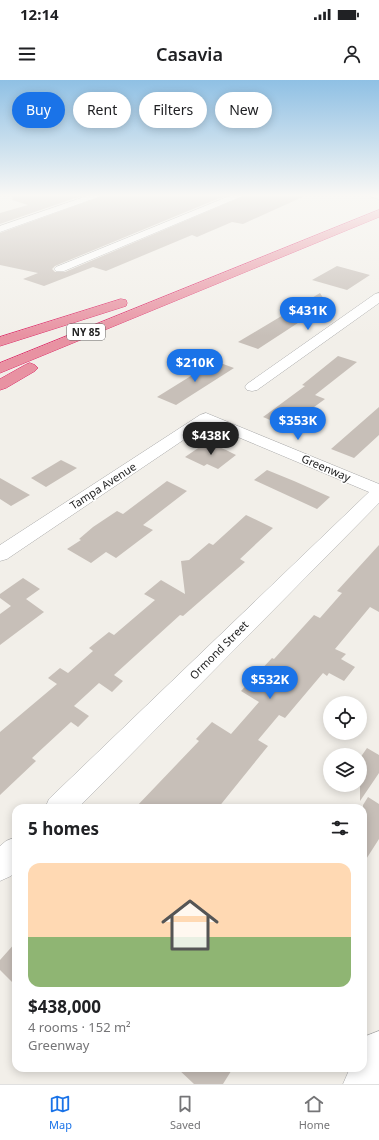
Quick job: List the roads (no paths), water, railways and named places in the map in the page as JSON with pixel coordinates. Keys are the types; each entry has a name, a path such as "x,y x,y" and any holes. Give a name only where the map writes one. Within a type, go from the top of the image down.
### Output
{"highway":[{"path":"262,249 280,242"},
{"name":"NY 85","path":"0,368 308,242"},
{"path":"0,385 60,351 172,297"},
{"name":"NY 85","path":"0,342 138,298 0,352"}],"street":[{"path":"60,269 127,242"},
{"path":"252,387 379,297"},
{"name":"Greenway","path":"206,418 379,492"},
{"name":"Tampa Avenue","path":"0,554 206,418"},
{"name":"Ormond Street","path":"63,804 379,492"},
{"path":"0,866 12,855"},
{"path":"361,1084 379,1049"}]}
